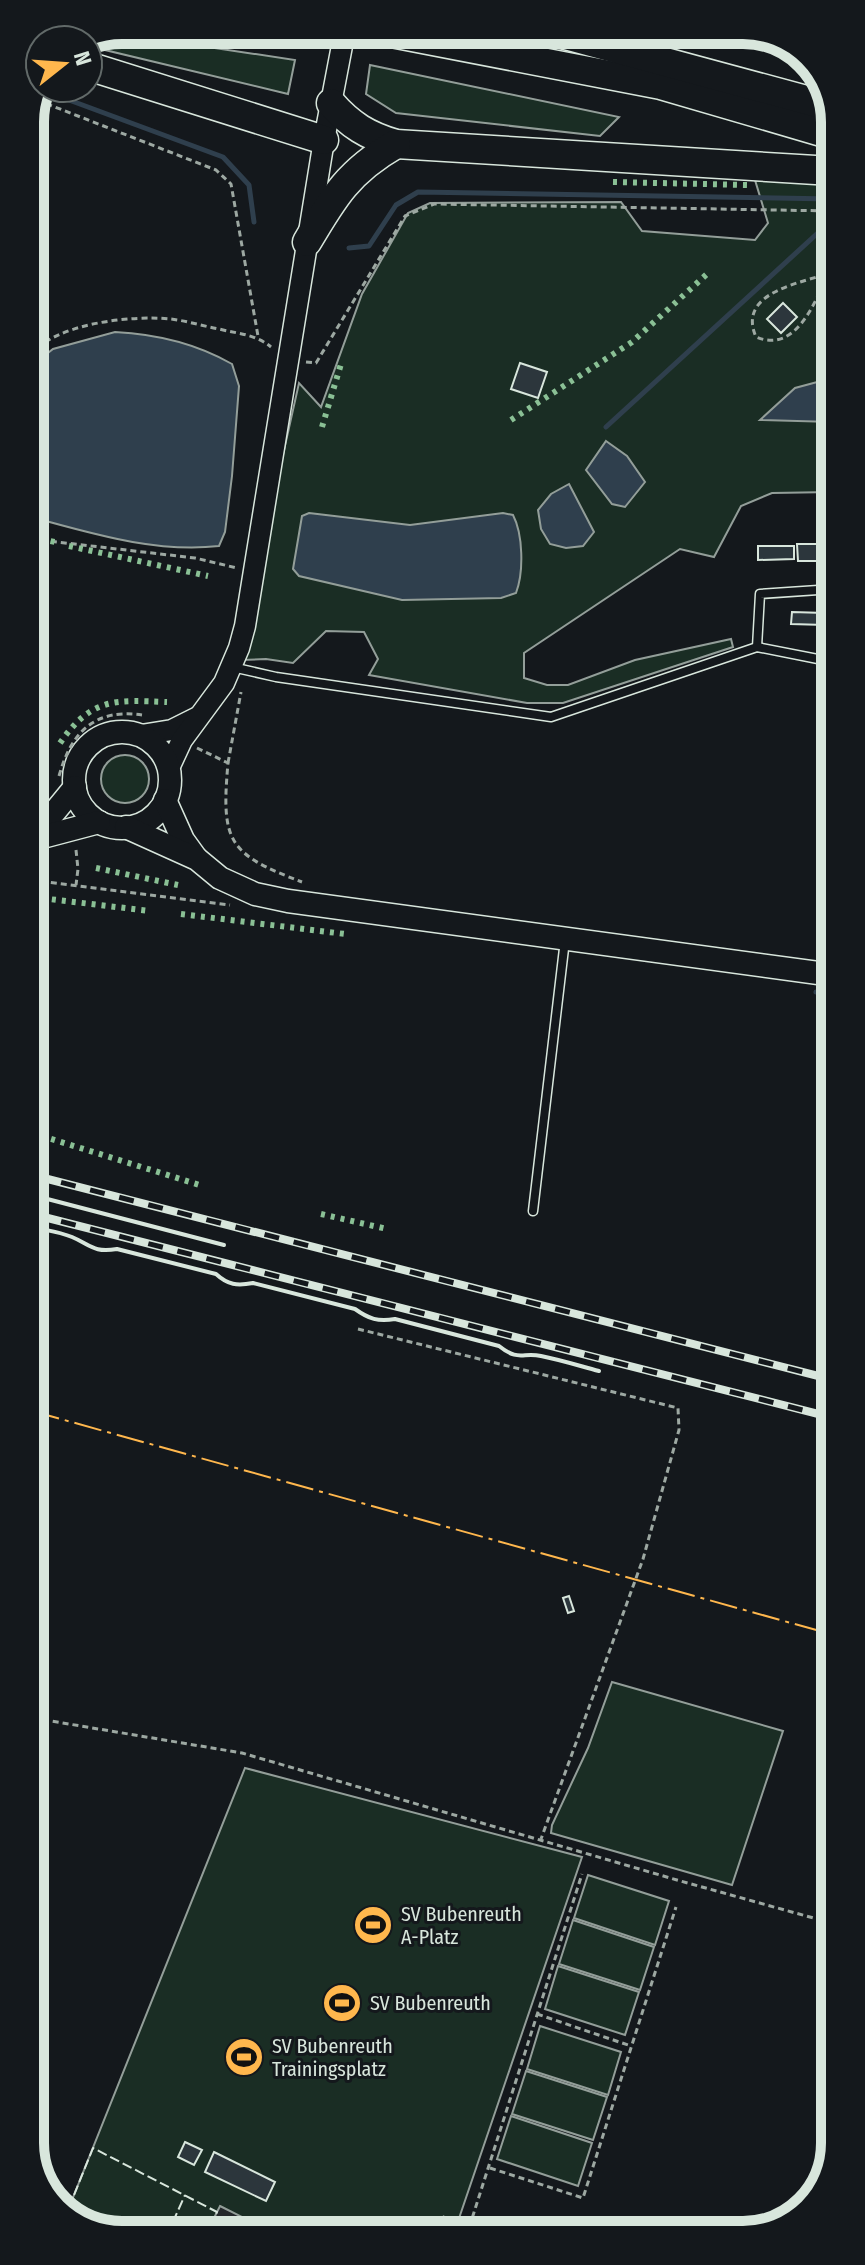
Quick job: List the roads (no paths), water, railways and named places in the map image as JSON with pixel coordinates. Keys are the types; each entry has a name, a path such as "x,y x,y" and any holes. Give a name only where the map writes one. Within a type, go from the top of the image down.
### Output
{"highway":[{"path":"449,44 661,85 821,132"},
{"path":"599,44 818,103"},
{"path":"104,71 324,140"},
{"path":"331,103 359,130 396,144 821,170"},
{"path":"307,242 345,183 361,165 396,144"}],"main road":[{"path":"112,733 141,735 154,743 169,768 170,785 165,800 149,819 126,827 112,827 99,822 79,801 75,787 79,759 87,747 112,733"},
{"path":"44,823 75,787"},
{"path":"165,800 183,840 197,859 220,878 266,896 821,973"},
{"path":"44,834 99,822"},
{"path":"126,827 197,859"}],"street":[{"path":"169,768 196,718 238,668 342,44"},
{"path":"141,735 172,730 196,718"}],"lane":[{"path":"757,647 760,594 821,590"},
{"path":"238,668 276,677 551,717 757,647 821,660"},
{"path":"533,1211 565,939"}],"water":[{"path":"115,332 175,341 232,364 239,386 225,532 219,546 149,544 44,520 44,356 53,349"},
{"path":"821,381 821,422 760,420 795,388"},
{"path":"606,441 627,456 645,482 625,507 612,504 586,470"},
{"path":"569,484 594,532 583,546 566,548 550,544 541,529 538,510 551,494"},
{"path":"309,513 410,525 503,513 513,515 521,553 516,593 501,598 402,600 299,576 293,569 302,516"}],"waterway":[{"path":"80,104 223,157 249,185 254,222"},
{"path":"349,248 369,246 396,205 418,192 821,199"},
{"path":"606,427 821,230"},
{"path":"816,992 821,993"}],"railway":[{"path":"44,1178 821,1377"},
{"path":"44,1217 821,1415"}],"place":[{"name":"SV Bubenreuth A-Platz","path":"373,1925"},
{"name":"SV Bubenreuth","path":"342,2003"},
{"name":"SV Bubenreuth Trainingsplatz","path":"244,2057"}]}
